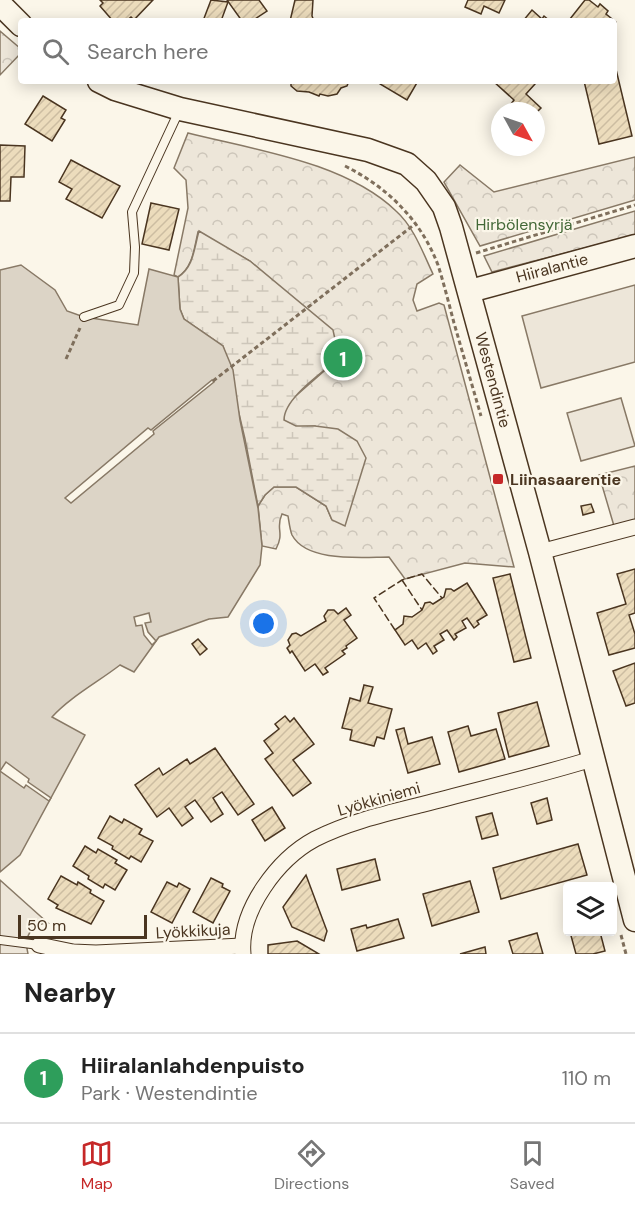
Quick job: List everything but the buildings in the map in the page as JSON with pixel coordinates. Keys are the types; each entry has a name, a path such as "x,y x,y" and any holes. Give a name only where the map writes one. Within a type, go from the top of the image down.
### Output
{"street":[{"path":"0,4 18,22"},
{"name":"Westendintie","path":"106,84 123,92 180,109 368,150 407,164 426,181 444,207 461,258 540,552 592,759 628,863 635,920"},
{"name":"Hiiralantie","path":"470,291 635,246"},
{"path":"540,552 635,527"},
{"name":"Lyökkiniemi","path":"242,950 246,925 256,900 271,877 290,857 315,839 392,812 592,759"},
{"name":"Lyökkikuja","path":"39,945 73,952 96,953 242,950"}],"lane":[{"path":"84,317 118,305 134,273 135,247 132,212 180,109"},
{"path":"0,940 39,945"}],"path":[{"name":"Westendintie","path":"343,165 375,183 403,208 415,224 437,265 483,425"},
{"path":"437,265 635,205"},
{"path":"213,381 415,224"},
{"path":"66,359 84,317"}],"green space":[{"path":"0,31 18,46 18,56 0,75"},
{"path":"188,133 270,152 325,169 375,194 402,217 418,241 433,274 417,284 413,300 417,311 439,303 444,305 514,567 465,563 405,579 389,557 336,556 310,550 299,544 292,535 288,516 282,514 279,523 280,538 276,549 262,546 258,506 274,487 296,487 326,506 332,520 315,426 296,427 284,421 284,412 290,401 339,358 282,290 250,261 198,232 190,263 178,277 174,275 188,208 186,180 174,168"},
{"name":"Hirbölensyrjä","path":"635,157 635,200 480,246 444,182 460,165 494,192"},
{"path":"635,211 635,235 492,272 484,256"},
{"path":"199,231 250,261 333,330 339,358 297,395 290,403 284,420 296,426 338,429 357,441 366,458 345,526 332,520 326,506 296,487 274,487 258,506 223,346 184,319 180,309 178,277 190,263"},
{"path":"635,285 635,362 541,388 522,316"},
{"path":"621,398 635,446 581,461 567,413"},
{"path":"635,466 635,520 614,526 599,475"},
{"path":"0,880 48,923 37,926 30,933 27,942 28,954 0,954"}],"shaded area":[{"path":"21,265 55,290 67,311 84,317 138,325 149,269 178,277 180,309 184,319 223,346 233,370 240,420 258,508 262,546 260,565 228,617 209,619 159,637 134,672 120,665 76,696 52,717 85,735 20,855 0,872 0,270"}],"pier":[{"path":"212,380 214,382 153,431 154,434 71,503 65,498 148,428 151,430"},
{"path":"149,613 151,622 145,623 148,632 156,641 152,645 144,635 142,625 136,626 134,617"},
{"path":"6,762 29,779 28,782 51,798 49,801 26,785 24,788 0,771"}],"fence":[{"path":"395,630 374,598 402,580 422,574 442,598"},
{"path":"402,580 422,610"}],"place":[{"name":"Hiiralanlahdenpuisto","path":"343,358"},
{"name":"Liinasaarentie","path":"498,479"}]}
